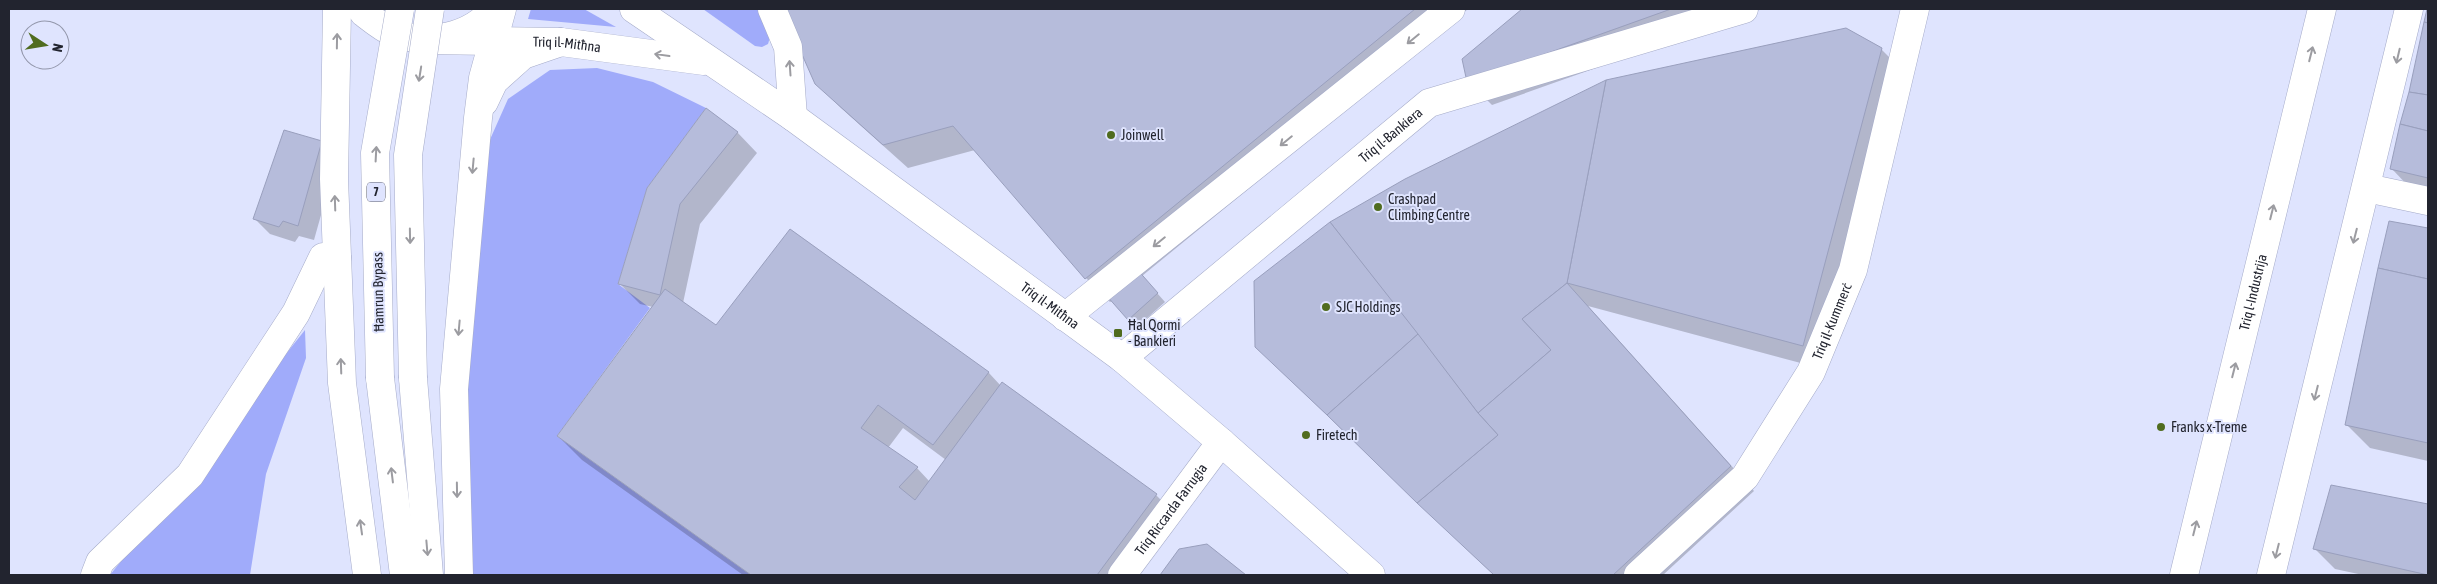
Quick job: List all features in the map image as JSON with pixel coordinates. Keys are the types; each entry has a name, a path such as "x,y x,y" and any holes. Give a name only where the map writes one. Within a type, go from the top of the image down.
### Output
{"main road":[{"path":"337,9 334,178 342,383 367,575"},
{"path":"361,9 392,33 424,40 457,35 486,19 494,9"},
{"name":"Ħamrun Bypass","path":"400,9 376,153 380,378 404,575"},
{"path":"429,575 413,378 408,155 430,9"},
{"path":"459,575 454,389 483,78 502,9"},
{"name":"Triq il-Mitħna","path":"634,9 793,117 1122,358 1221,442 1371,575"},
{"path":"772,9 788,47 793,117"},
{"path":"1065,317 1451,9"},
{"name":"Triq il-Bankiera","path":"1122,358 1429,103 1744,9"},
{"name":"Triq il-Kummerċ","path":"1638,575 1744,477 1811,372 1853,270 1915,9"},
{"name":"Triq l-Industrija","path":"2184,575 2322,9"},
{"path":"2272,575 2410,9"},
{"name":"Triq il-Mitħna","path":"424,40 561,42 710,62"},
{"path":"478,118 494,81 523,55 561,42"},
{"path":"2367,188 2428,202"},
{"path":"95,575 100,562 190,475 296,313 323,257 337,258"},
{"name":"Triq Riccarda Farrugia","path":"1122,575 1221,442"}],"shaded area":[{"path":"531,9 584,9 616,27 528,19"},
{"path":"703,9 761,9 771,34 768,44 762,47 755,46"},
{"path":"597,68 653,82 706,108 647,188 618,284 650,308 557,436 751,575 471,575 465,368 488,144 508,99 550,70"},
{"path":"305,330 306,358 266,474 250,575 110,575"}],"building":[{"name":"Joinwell","path":"782,9 1415,9 1085,279 953,126 883,145 815,84"},
{"path":"1522,9 1671,9 1467,82 1462,59"},
{"path":"2428,9 2428,23 2424,22"},
{"path":"2424,22 2428,23 2428,95 2409,92"},
{"path":"1846,28 1882,48 1803,346 1567,283 1606,80"},
{"path":"1606,80 1567,283 1522,319 1551,350 1478,413 1330,222 1405,179"},
{"path":"2409,92 2428,95 2428,131 2400,124"},
{"path":"706,108 738,132 680,204 660,295 618,284 647,188"},
{"path":"2400,124 2428,131 2428,178 2390,169"},
{"path":"284,130 322,141 298,226 283,221 279,227 253,219"},
{"path":"2389,221 2428,228 2428,279 2378,268"},
{"name":"SJC Holdings","path":"1330,222 1418,334 1327,415 1255,347 1254,281"},
{"path":"790,229 989,372 933,445 878,405 861,428 918,467 899,487 915,500 1002,382 1157,494 1097,575 751,575 557,436 665,289 716,325"},
{"path":"1136,268 1158,293 1128,320 1106,295"},
{"path":"2378,268 2428,279 2428,443 2345,425"},
{"path":"1567,283 1731,466 1613,575 1494,575 1417,503 1498,435 1478,413 1551,350 1522,319"},
{"path":"1418,334 1478,413 1498,435 1417,503 1327,415"},
{"path":"2331,485 2428,504 2428,575 2313,549"},
{"path":"1207,544 1246,575 1160,575 1179,549"}],"place":[{"name":"Joinwell","path":"1111,135"},
{"name":"Crashpad Climbing Centre","path":"1378,207"},
{"name":"SJC Holdings","path":"1326,307"},
{"name":"Ħal Qormi - Bankieri","path":"1118,333"},
{"name":"Franks x-Treme","path":"2161,427"},
{"name":"Firetech","path":"1306,435"}]}
